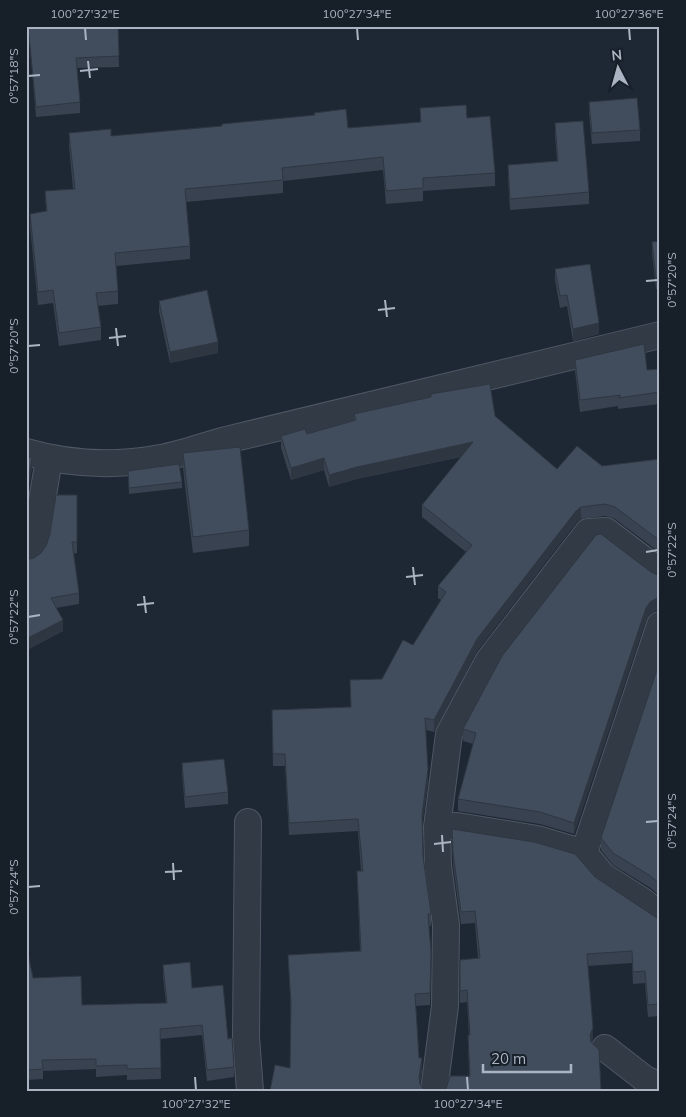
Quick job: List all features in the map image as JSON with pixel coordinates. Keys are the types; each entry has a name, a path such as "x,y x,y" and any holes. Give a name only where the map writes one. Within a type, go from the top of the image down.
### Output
{"street":[{"path":"26,556 32,552 35,543 38,455 102,464 156,459 660,335"},
{"path":"434,1091 445,1006 446,925 438,866 437,827 449,734 489,660 588,532 606,531 660,572"},
{"path":"584,853 660,625"},
{"path":"248,822 246,1037 250,1091"},
{"path":"437,827 457,826 537,839 584,853 603,876 641,900 660,915"},
{"path":"605,1048 645,1079 660,1086"}],"building":[{"path":"28,26 118,26 119,56 76,58 80,102 36,107"},
{"path":"637,98 640,130 592,133 589,102"},
{"path":"466,105 467,118 490,116 495,173 423,178 423,188 386,191 383,157 282,168 283,180 185,189 190,246 115,253 118,291 96,293 101,327 59,333 53,290 38,292 30,214 47,211 45,191 75,189 69,133 111,129 111,136 222,126 222,124 315,115 314,113 346,109 348,128 421,122 420,108"},
{"path":"583,121 589,192 510,199 508,165 558,161 555,123"},
{"path":"660,241 660,278 656,278 652,242"},
{"path":"590,264 599,323 573,329 567,295 560,296 555,269"},
{"path":"207,290 218,342 170,352 159,301"},
{"path":"644,344 647,370 660,369 660,392 618,398 621,395 580,400 575,360"},
{"path":"490,384 495,416 557,469 577,446 602,466 660,459 660,539 615,507 605,504 581,507 477,639 434,720 425,718 428,769 422,815 423,856 431,914 428,914 431,952 430,993 415,994 419,1058 422,1058 419,1077 420,1084 425,1091 270,1091 275,1065 290,1068 291,1003 288,955 361,951 357,871 363,871 358,819 289,823 285,754 273,754 272,710 351,707 350,680 382,679 403,640 413,645 446,592 438,586 472,545 422,505 473,442 357,467 329,475 324,458 291,468 281,436 305,429 307,434 356,420 354,414 431,397 431,394"},
{"path":"240,447 249,530 193,537 183,453"},
{"path":"26,456 32,458 26,493"},
{"path":"179,464 182,482 129,488 128,471"},
{"path":"56,495 77,495 77,542 72,542 79,593 51,598 63,620 26,639 26,560 34,558 46,546 50,534"},
{"path":"601,534 651,572 660,576 660,599 657,598 650,602 646,608 574,823 540,812 458,799 476,733 463,729 502,656 596,535"},
{"path":"660,661 660,884 613,853 601,838"},
{"path":"224,759 228,792 185,797 182,763"},
{"path":"452,829 534,842 575,854 595,877 657,918 660,918 660,1004 648,1005 645,971 633,972 632,951 587,954 593,1028 590,1035 591,1042 599,1050 601,1091 443,1091 446,1089 450,1076 470,1076 467,990 460,991 460,960 480,958 475,911 461,912 453,853"},
{"path":"26,944 33,978 81,976 82,1005 167,1003 163,965 190,962 192,988 223,985 228,1039 232,1038 234,1067 207,1070 202,1025 160,1029 161,1068 127,1069 127,1065 96,1066 96,1059 42,1060 43,1069 26,1070"}]}
